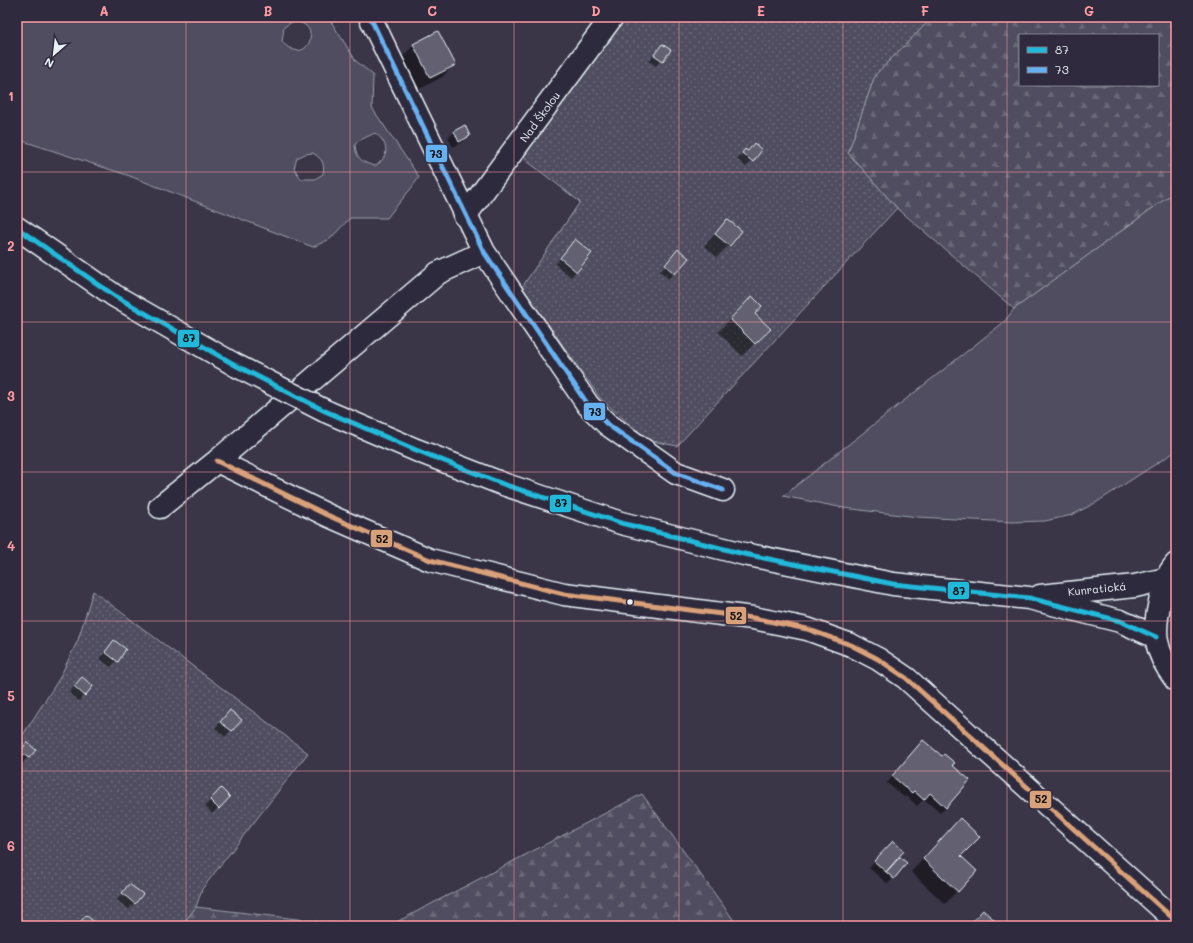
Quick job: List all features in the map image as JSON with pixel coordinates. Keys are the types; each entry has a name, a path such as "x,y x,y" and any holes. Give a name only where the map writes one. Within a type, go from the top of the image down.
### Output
{"street":[{"path":"370,17 465,216 484,252 588,405 607,424 676,473 723,490"},
{"name":"Nad Školou","path":"465,216 612,17"},
{"name":"Kunratická","path":"17,228 115,296 237,366 325,411 416,450 503,484 621,523 744,554 893,584 1029,598 1120,621 1156,637"},
{"path":"160,507 218,461 438,273 484,252"},
{"path":"218,461 327,515 430,560 564,594 753,618 807,629 851,645 878,659 906,678 1176,921"},
{"name":"Kunratická","path":"1029,598 1135,586 1171,571"},
{"name":"Kunratická","path":"1171,571 1155,620 1156,637 1165,664 1176,680"}],"green space":[{"path":"17,17 328,17 356,61 373,75 372,108 419,177 412,188 387,218 350,218 330,239 313,247 127,175 17,139","holes":["292,22 302,23 308,28 310,42 306,47 300,50 292,49 282,42 284,27","375,133 380,137 386,150 380,162 375,166 361,160 357,154 355,145 358,141","313,153 319,157 322,162 324,167 323,174 315,179 301,179 294,168 297,158 305,154"]},
{"path":"624,17 933,17 875,75 848,153 897,208 677,446 647,440 600,398 522,287 580,202 523,158"},
{"path":"933,17 1176,17 1176,191 1014,309 897,208 848,153 875,75"},
{"path":"1176,191 1176,451 1097,502 1072,515 1045,521 1012,522 918,517 844,508 783,496 1004,322 1014,309"},
{"path":"93,591 308,753 202,889 196,907 181,926 17,926 17,744 59,679 78,640"},
{"path":"642,794 738,926 389,926"},
{"path":"196,907 356,926 181,926"}],"building":[{"path":"438,31 456,65 430,78 413,44"},
{"path":"662,44 671,50 663,61 654,55"},
{"path":"465,125 470,136 459,142 454,131"},
{"path":"754,143 762,150 753,162 742,153 745,149 748,151"},
{"path":"727,219 742,231 730,246 715,234"},
{"path":"575,239 592,253 577,272 560,258"},
{"path":"678,249 689,258 675,274 665,265"},
{"path":"752,296 762,306 755,314 771,329 755,344 730,319"},
{"path":"114,640 126,649 118,662 105,652"},
{"path":"82,677 93,686 85,696 74,686"},
{"path":"230,710 242,720 232,731 220,722"},
{"path":"923,740 942,756 944,754 955,763 952,765 970,780 946,808 930,793 924,800 914,791 912,793 892,776"},
{"path":"27,742 36,750 29,758 20,752"},
{"path":"221,788 230,797 219,809 210,800"},
{"path":"960,818 980,837 961,856 977,871 958,892 923,859"},
{"path":"893,841 904,851 886,872 874,861"},
{"path":"900,857 907,863 894,879 886,872"},
{"path":"129,884 143,894 135,904 122,893"},
{"path":"983,910 1001,926 968,926"},
{"path":"86,915 97,924 96,926 77,926"}],"transit line":[{"name":"73","path":"370,17 484,252 588,405 607,424 676,473 723,490"},
{"name":"87","path":"17,228 115,296 237,366 325,411 416,450 503,484 621,523 744,554 893,584 1029,598 1120,621 1156,637"},
{"name":"52","path":"217,461 327,515 430,560 564,594 753,618 807,629 851,645 878,659 906,678 1176,921"}]}
